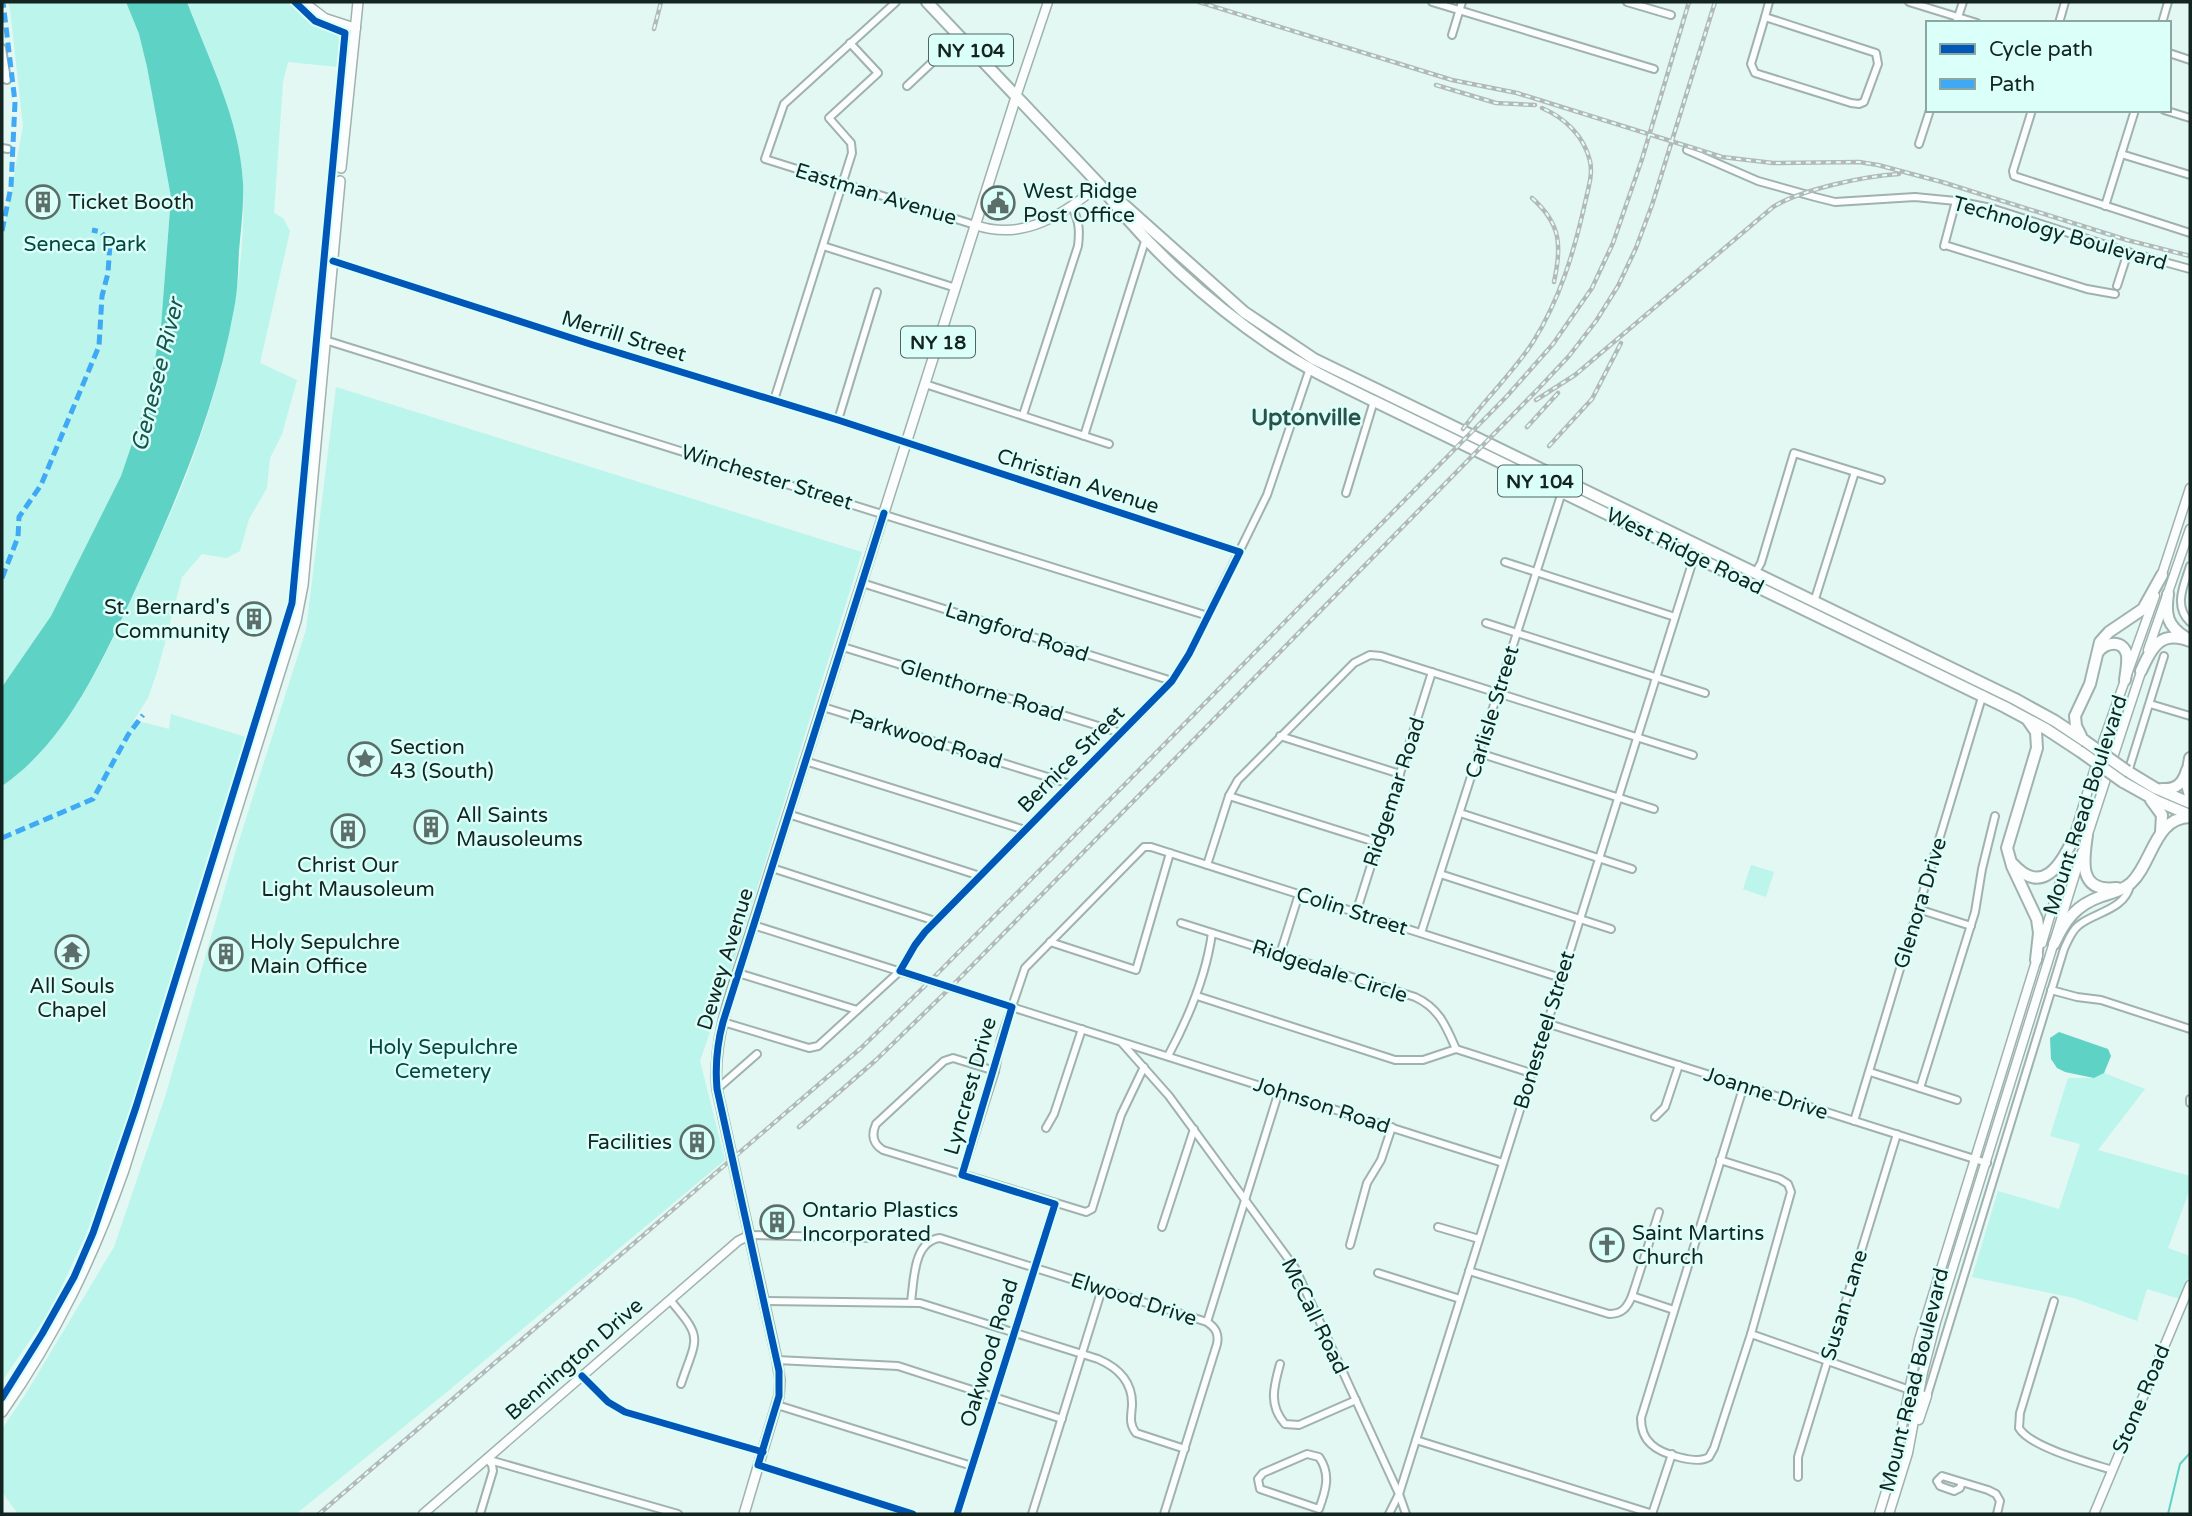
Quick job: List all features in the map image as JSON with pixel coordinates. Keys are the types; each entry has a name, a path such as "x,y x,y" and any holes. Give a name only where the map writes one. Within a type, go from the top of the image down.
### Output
{"highway":[{"name":"West Ridge Road","path":"927,2 1100,185 1244,312 1312,364 1984,691 2043,714 2126,775 2190,803"},
{"name":"West Ridge Road","path":"1100,185 1122,214 1146,238 1239,322 1374,401 1562,492 1755,573 1984,691 2066,741 2083,746"},
{"path":"2083,746 2076,726 2078,708 2090,684 2101,640 2143,609 2162,575"},
{"path":"2168,594 2166,612 2169,622 2173,629 2190,641"},
{"path":"2141,671 2161,640 2173,637 2190,641"},
{"path":"2096,657 2106,644 2115,643 2121,646 2127,657 2125,680"},
{"path":"2043,714 2066,717 2078,708"},
{"path":"2022,715 2035,730 2037,739 2009,838 2008,855 2036,915 2039,933 2036,960"},
{"path":"2035,753 2047,740 2066,741"},
{"path":"2151,786 2174,789 2183,781 2190,758"},
{"path":"2187,771 2190,796"},
{"name":"West Ridge Road","path":"2126,775 2140,792 2190,816"},
{"path":"2054,944 2075,909 2130,884 2136,877 2163,825 2161,814 2152,801 2140,792"},
{"path":"2158,838 2171,823 2190,816"},
{"path":"2087,835 2084,866 2090,880 2098,887 2106,889 2130,884"},
{"path":"2008,855 2014,865 2025,874 2045,876 2058,868 2073,839"}],"main road":[{"path":"304,2 325,18 356,28"},
{"path":"341,168 358,2"},
{"name":"Dewey Avenue","path":"744,1514 777,1405 780,1380 717,1089 717,1051 723,1022 788,814 1048,2"},
{"path":"2,1412 58,1324 79,1284 108,1214 296,621 303,585 340,181"},
{"name":"Eastman Avenue","path":"975,225 986,229 1023,230 1072,207 1100,185"},
{"name":"Mount Read Boulevard","path":"1879,1514 1895,1462 1919,1340 2073,839 2190,488"},
{"name":"Mount Read Boulevard","path":"1889,1514 1923,1394 1936,1322 2087,835 2190,529"},
{"path":"2186,546 2190,536"},
{"name":"Bennington Drive","path":"423,1514 738,1241 750,1235"},
{"name":"Stone Road","path":"2094,1514 2190,1285"}],"street":[{"path":"774,400 853,148 848,138 830,118 878,73 850,43 896,2"},
{"path":"1432,2 1654,69"},
{"path":"1452,35 1462,2"},
{"path":"1627,2 1671,15"},
{"path":"1765,17 1876,53 1878,64 1866,100 1860,104 1852,103 1755,73 1751,64 1769,2"},
{"path":"1909,2 1957,20 1963,2"},
{"path":"2060,21 2065,2"},
{"path":"2163,21 2168,2"},
{"path":"907,86 959,37"},
{"name":"Eastman Avenue","path":"850,43 784,104 765,159 975,225"},
{"path":"2,48 4,79"},
{"path":"2171,54 2190,60"},
{"path":"1919,145 1929,112"},
{"path":"2031,112 2013,175 2190,233"},
{"path":"2105,206 2134,112"},
{"path":"2170,112 2190,118"},
{"name":"Technology Boulevard","path":"1687,150 1758,181 1835,202 1915,197 1956,201 1990,208 2190,269"},
{"path":"2121,154 2190,175"},
{"path":"1956,201 1944,247 2087,289 2116,290 2128,252"},
{"path":"1023,415 1078,246 1080,231 1072,207"},
{"path":"1084,436 1146,238"},
{"path":"823,246 956,288"},
{"name":"Merrill Street","path":"332,261 906,443"},
{"path":"838,421 877,292"},
{"name":"Winchester Street","path":"325,340 1208,616"},
{"name":"Bernice Street","path":"723,1022 813,1049 901,971 920,937 1172,681 1189,654 1273,481 1312,364"},
{"path":"925,384 1109,444"},
{"path":"1346,493 1374,401"},
{"name":"Christian Avenue","path":"906,443 1240,552"},
{"path":"1755,573 1761,563 1794,453 1881,480"},
{"path":"1814,602 1855,472"},
{"name":"Carlisle Street","path":"1421,933 1562,492"},
{"name":"Bonesteel Street","path":"1389,1514 1399,1494 1696,550"},
{"path":"1505,562 1675,617"},
{"path":"2190,566 2180,605 2190,622"},
{"name":"Langford Road","path":"862,583 1172,681"},
{"path":"1486,623 1705,693"},
{"name":"Glenthorne Road","path":"842,646 1121,733"},
{"path":"1207,864 1229,796 1238,780 1364,656 1381,656 1693,755"},
{"name":"Mount Read Boulevard","path":"2126,775 2164,656"},
{"name":"Ridgemar Road","path":"1356,913 1432,672"},
{"name":"Glenora Drive","path":"1854,1121 1984,691"},
{"path":"2150,704 2190,716"},
{"name":"Parkwood Road","path":"823,707 1070,784"},
{"path":"1280,736 1400,775"},
{"path":"1479,753 1654,809"},
{"path":"805,761 1025,830"},
{"path":"1229,796 1378,843"},
{"path":"1460,813 1632,869"},
{"path":"788,814 980,876"},
{"path":"1920,1088 1977,907 1982,865 1996,816"},
{"name":"Colin Street","path":"1144,847 1207,864 1561,978"},
{"name":"Lyncrest Drive","path":"962,1175 995,1071 1001,1039 1025,968 1144,847"},
{"path":"1050,942 1136,970 1170,853"},
{"path":"772,868 935,921"},
{"path":"1440,874 1611,929"},
{"name":"Mount Read Boulevard","path":"1923,1394 2063,954 2074,930 2119,903 2129,891 2130,884"},
{"path":"1280,954 1299,894"},
{"path":"1918,909 1971,926"},
{"name":"Ridgedale Circle","path":"1181,923 1424,1002 1441,1017 1455,1049"},
{"name":"McCall Road","path":"753,925 1142,1048"},
{"path":"1168,1056 1197,996 1212,933"},
{"path":"738,973 857,1010"},
{"path":"2051,990 2101,1000 2190,1029"},
{"path":"1197,996 1395,1060 1423,1060 1455,1049 1531,1073"},
{"name":"Joanne Drive","path":"1546,1023 1987,1163"},
{"path":"1046,1128 1054,1114 1082,1029"},
{"name":"McCall Road","path":"1121,1042 1194,1129 1295,1268 1406,1514"},
{"path":"995,1071 960,1060 947,1059 878,1121 873,1130 875,1142 883,1150 1083,1212 1092,1209 1121,1115 1144,1067 1140,1057 1142,1048"},
{"name":"Johnson Road","path":"1142,1048 1503,1163"},
{"path":"717,1089 757,1054"},
{"path":"1655,1117 1665,1107 1679,1065"},
{"path":"1870,1072 1958,1100"},
{"path":"1720,1160 1784,1180 1791,1192 1751,1334 1712,1454 1706,1460 1698,1462 1650,1444 1643,1433 1641,1418 1720,1160 1744,1086"},
{"path":"1207,1322 1279,1091"},
{"path":"1985,1125 2007,1131"},
{"path":"1350,1245 1367,1183 1381,1160 1392,1127"},
{"path":"1162,1227 1194,1129"},
{"name":"Susan Lane","path":"1798,1477 1798,1457 1897,1134"},
{"name":"Oakwood Road","path":"957,1514 1055,1204"},
{"path":"1469,1271 1609,1314 1623,1311 1632,1296 1658,1212"},
{"path":"1438,1227 1479,1239"},
{"path":"750,1235 873,1238"},
{"name":"Elwood Drive","path":"911,1302 919,1255 924,1245 931,1239 947,1239 1207,1322 1216,1331 1217,1344 1164,1514"},
{"path":"1378,1273 1460,1299"},
{"path":"1032,1514 1102,1289"},
{"path":"1632,1296 1674,1310"},
{"path":"670,1300 692,1326 696,1338 681,1384"},
{"path":"765,1301 926,1304 1082,1354 1108,1364 1124,1377 1132,1396 1130,1422 1136,1433 1185,1449"},
{"path":"2054,1301 2020,1413 2019,1428 2027,1437 2070,1457 2112,1470"},
{"path":"1751,1334 1923,1394"},
{"path":"777,1360 898,1366 1062,1419"},
{"path":"1280,1364 1273,1395 1279,1415 1285,1424 1299,1425 1356,1400"},
{"path":"582,1376 608,1402 625,1412 763,1451"},
{"path":"777,1405 972,1466"},
{"path":"1416,1440 1652,1514 1672,1454"},
{"path":"1303,1455 1315,1455 1324,1465 1327,1479 1318,1511 1264,1492 1258,1486 1258,1479 1263,1473 1303,1455"},
{"path":"480,1514 493,1471 492,1465 486,1459"},
{"path":"486,1459 678,1514"},
{"path":"758,1465 913,1514"},
{"path":"1962,1482 1996,1494 2000,1501 1997,1514"}],"green space":[{"name":"Seneca Park","path":"8,2 126,2 139,34 147,67 171,197 156,359 148,397 121,476 51,616 2,687 2,240 23,126"},
{"path":"187,2 287,2 292,6 295,4 312,21 342,32 338,67 288,62 283,82 274,213 283,218 290,231 260,363 297,380 282,434 270,458 267,488 249,519 240,551 227,558 202,554 182,577 158,669 148,698 134,720 169,729 171,714 249,738 114,1160 85,1237 50,1311 2,1381 2,786 26,767 67,719 115,634 190,466 213,398 237,291 243,219 241,160 230,113"},
{"name":"Holy Sepulchre Cemetery","path":"336,387 862,552 738,949 700,1061 725,1160 296,1514 18,1514 2,1492 2,1429 114,1247 165,1097 236,850 306,630"},
{"path":"1751,865 1774,872 1766,897 1743,889"},
{"path":"2104,1073 2145,1089 2098,1150 2190,1176 2190,1189 2168,1248 2190,1256 2190,1273 2180,1299 2147,1289 2137,1321 2074,1298 1972,1277 1998,1191 2059,1209 2080,1144 2050,1136 2068,1078 2094,1078"}],"water":[{"name":"Genesee River","path":"126,2 187,2 230,113 241,160 243,183 235,302 217,384 205,420 164,527 120,623 94,675 63,725 25,768 2,786 2,687 51,616 121,476 148,397 161,326 171,197 147,67 139,34"},
{"path":"2059,1032 2108,1049 2111,1056 2104,1073 2094,1078 2057,1068 2051,1059 2050,1038"}],"waterway":[{"path":"2168,1514 2180,1464 2190,1453"}],"railway":[{"path":"654,29 661,2"},
{"path":"1199,2 1452,80 1517,93 1722,157 1773,163 1859,162 1878,165 1942,182 2127,240 2190,256"},
{"path":"319,1514 861,1048 1507,396 1553,344 1592,288 1613,243 1642,159 1689,2"},
{"path":"799,1127 876,1060 951,987 1569,356 1618,286 1636,248 1715,2"},
{"path":"1436,85 1496,103 1535,105"},
{"path":"1463,429 1517,364 1543,326 1565,275 1581,221 1591,177 1587,152 1572,129 1542,108"},
{"path":"1536,400 1575,375 1773,207 1785,200 1834,184 1899,174"},
{"path":"1532,198 1549,217 1557,236 1558,257 1554,282"},
{"path":"1549,446 1592,399 1621,343"},
{"path":"1527,427 1558,393"}],"marked path":[{"path":"2,231 11,187 15,102 3,2"},
{"path":"2,578 18,537 19,517 41,485 99,346 102,296 108,273 110,243 101,232 92,230"},
{"path":"2,838 93,799 128,735 143,715"}],"cycle path":[{"path":"2,1398 74,1277 93,1233 136,1107 292,603 345,33 315,21 295,2"},
{"path":"333,261 838,420 1240,552 1189,654 1172,681 925,932 900,971 1012,1007 962,1175 1055,1204 957,1514"},
{"path":"884,513 723,1022 716,1080 779,1371 779,1396 758,1465 913,1514"},
{"path":"582,1376 608,1402 625,1412 763,1452"}],"place":[{"name":"Ticket Booth","path":"43,202"},
{"name":"West Ridge Post Office","path":"998,203"},
{"name":"St. Bernard's Community","path":"254,619"},
{"name":"Section 43 (South)","path":"365,759"},
{"name":"All Saints Mausoleums","path":"431,827"},
{"name":"Christ Our Light Mausoleum","path":"348,831"},
{"name":"All Souls Chapel","path":"72,952"},
{"name":"Holy Sepulchre Main Office","path":"226,954"},
{"name":"Facilities","path":"697,1142"},
{"name":"Ontario Plastics Incorporated","path":"777,1222"},
{"name":"Saint Martins Church","path":"1607,1245"}],"district":[{"name":"Uptonville","path":"1306,417"}]}
